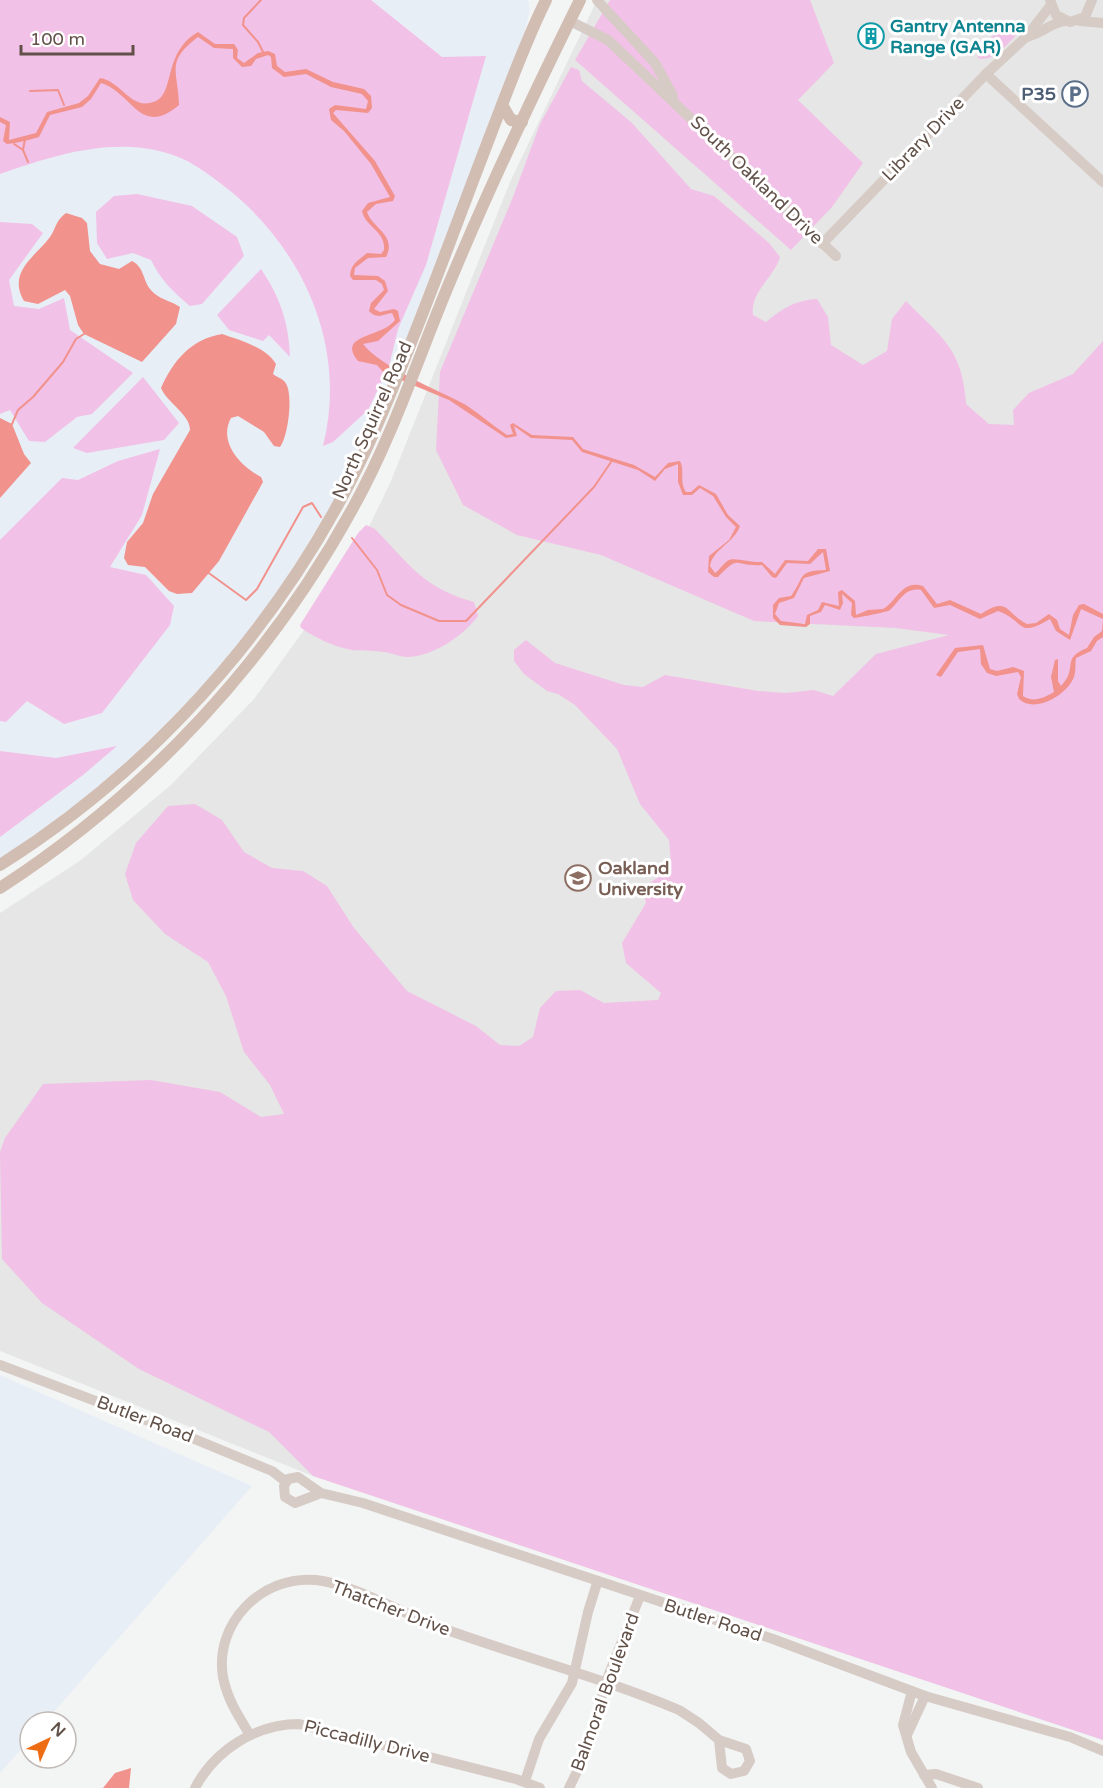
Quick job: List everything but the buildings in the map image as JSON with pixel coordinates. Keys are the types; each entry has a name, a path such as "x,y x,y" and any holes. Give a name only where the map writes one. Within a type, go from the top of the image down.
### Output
{"main road":[{"path":"569,0 571,19"},
{"name":"North Squirrel Road","path":"0,888 62,844 126,792 191,729 241,673 285,616 331,547 367,482 402,404 476,222 580,0"},
{"name":"North Squirrel Road","path":"0,866 61,824 130,767 189,708 232,660 281,595 318,539 360,460 388,398 543,1"},
{"path":"502,105 510,120 522,122"}],"street":[{"name":"South Oakland Drive","path":"597,0 655,63 678,105"},
{"path":"1080,21 1090,12 1093,0 1103,9"},
{"path":"1050,2 1056,15 1065,21 1103,23"},
{"name":"Library Drive","path":"822,244 986,74 1026,37 1050,2"},
{"name":"South Oakland Drive","path":"571,19 608,40 836,256"},
{"name":"Library Drive","path":"1026,37 1035,36 1051,24 1065,21"},
{"path":"986,74 1103,182"},
{"name":"Butler Road","path":"0,1365 186,1435 272,1471 285,1481"},
{"name":"Butler Road","path":"285,1481 291,1477 298,1477 321,1493 363,1503 851,1666 925,1696 1070,1737 1103,1751"},
{"name":"Butler Road","path":"285,1481 285,1497 295,1503 321,1493"},
{"name":"Thatcher Drive","path":"250,1735 234,1708 224,1684 222,1662 225,1642 236,1618 246,1605 267,1590 285,1583 308,1580 327,1582 437,1626 679,1710 719,1740"},
{"name":"Balmoral Boulevard","path":"525,1781 539,1739 575,1674 597,1582"},
{"name":"Balmoral Boulevard","path":"568,1788 588,1749 605,1684 640,1596"},
{"path":"912,1691 903,1725 911,1752 932,1788"},
{"path":"907,1735 925,1696"},
{"name":"Piccadilly Drive","path":"195,1788 214,1761 250,1735 278,1725 308,1725 525,1781 540,1788"},
{"path":"924,1775 936,1774 978,1788"}],"shaded area":[{"path":"0,0 528,0 530,10 524,35 385,393 349,472 314,535 270,602 217,671 149,742 83,800 0,860"},
{"path":"0,0 371,0 442,57 486,56 426,265 398,329 389,366 368,410 333,442 323,446 329,410 329,375 325,341 315,308 301,276 282,246 260,219 234,194 190,162 151,149 130,147 107,147 63,154 0,174"},
{"name":"Oakland University","path":"597,0 1103,0 1103,1740 313,1476 0,1351 0,913 81,860 171,785 254,699 320,608 366,533 391,481 510,182"},
{"path":"610,0 810,0 834,63 798,100 863,163 832,207 791,250 575,60"},
{"path":"1005,23 1012,26 1016,35 994,56 978,58 977,53"},
{"path":"198,32 215,44 234,44 238,50 237,58 244,63 258,53 268,51 275,54 277,66 285,72 306,69 333,82 364,89 371,96 372,108 368,113 336,110 333,113 375,161 395,196 393,201 376,204 367,212 389,243 386,257 368,258 355,268 354,275 378,276 385,281 388,291 374,309 380,312 394,309 398,311 400,321 378,341 363,344 383,362 466,405 507,435 513,434 510,425 513,423 532,435 573,437 583,449 634,465 655,477 668,463 680,461 686,492 691,492 699,485 716,494 728,515 740,526 733,537 712,560 710,566 715,573 727,561 735,559 762,562 775,574 785,560 808,561 818,549 826,549 830,571 804,578 794,598 779,603 775,614 781,621 805,624 807,615 818,610 822,602 839,606 838,592 842,590 855,601 856,615 868,610 883,609 905,588 916,585 923,586 937,604 950,600 981,614 1002,606 1027,624 1036,623 1049,614 1057,620 1060,629 1069,635 1073,615 1079,605 1084,604 1103,614 1103,619 1081,609 1070,640 1056,631 1050,619 1026,628 998,611 980,619 950,605 934,608 921,590 915,590 903,595 890,610 854,618 851,615 852,603 842,594 843,603 840,610 825,605 821,612 810,616 810,624 806,627 780,625 773,618 773,605 779,598 791,596 806,573 826,570 823,552 810,564 787,563 776,578 772,577 762,565 738,563 730,565 718,577 714,577 708,572 709,556 729,540 736,527 726,517 713,496 700,488 692,495 683,495 678,482 678,464 665,469 655,481 638,470 582,452 572,440 531,438 514,426 517,436 506,438 449,400 384,373 377,365 358,361 353,352 353,346 357,341 389,326 395,320 392,313 378,316 369,311 371,303 384,290 382,284 376,280 353,280 350,276 353,265 367,253 381,254 384,250 382,238 367,221 362,211 368,203 390,197 371,164 344,131 331,120 329,109 335,105 366,109 368,101 362,94 331,87 306,74 284,77 272,68 271,57 268,55 256,59 251,66 242,67 233,58 233,49 214,48 198,37 177,60 179,105 166,114 155,117 146,115 112,88 101,83 91,99 82,107 50,115 39,137 7,144 3,141 6,125 0,122 0,117 10,122 9,140 36,133 47,112 79,103 88,96 100,78 115,85 140,103 156,101 166,89 179,50"},
{"name":"Oakland University","path":"571,67 579,70 582,81 632,123 691,189 714,196 769,243 780,257 753,306 753,315 766,322 789,306 817,299 828,317 831,345 863,365 887,351 892,319 906,301 948,345 960,369 966,404 989,424 1014,425 1013,410 1029,393 1073,374 1103,341 1103,1740 313,1476 269,1432 139,1369 42,1303 2,1259 0,1152 5,1138 43,1084 151,1080 220,1092 261,1117 284,1114 270,1085 244,1052 226,996 208,962 165,934 133,900 125,874 136,843 168,806 195,804 222,820 244,852 272,868 303,871 327,886 354,928 407,991 476,1026 500,1045 519,1046 533,1037 540,1008 556,991 580,990 604,1003 658,1000 661,993 626,963 622,943 646,903 643,887 664,874 671,864 669,840 640,804 617,749 575,705 558,694 547,691 524,674 514,661 514,650 526,640 555,663 624,685 643,687 665,675 758,691 786,693 814,690 833,696 876,654 949,635 896,628 754,621 601,555 517,535 463,505 436,450 440,372 513,197 540,124"},
{"path":"137,194 192,206 237,237 244,256 202,304 190,306 184,301 163,279 151,260 133,253 107,259 97,243 96,212 114,196"},
{"path":"66,213 82,218 87,223 90,251 100,264 119,269 132,261 141,270 153,293 180,307 176,324 142,362 84,334 78,325 70,296 65,290 38,304 24,301 19,282 21,273"},
{"path":"0,222 32,224 43,233 9,280 14,306 39,309 64,298 70,330 133,373 92,414 77,417 45,442 29,441 10,410 0,414"},
{"path":"261,269 282,311 288,333 290,357 269,335 263,341 229,330 217,315"},
{"path":"222,334 259,349 272,358 276,364 273,374 284,381 288,388 287,425 280,447 274,446 264,432 238,416 231,418 227,436 233,452 246,467 261,477 263,482 219,561 192,593 177,594 169,591 145,567 128,565 124,558 127,542 143,523 153,494 190,430 183,414 161,388 171,369 184,353 201,341"},
{"path":"143,377 179,423 164,440 87,453 73,448"},
{"path":"0,418 12,424 24,454 31,463 0,498"},
{"path":"160,449 142,515 110,567 146,575 174,606 170,625 102,713 64,724 27,701 6,722 0,721 0,540 62,478 78,480 118,461"},
{"path":"366,525 375,529 408,564 429,582 442,590 474,602 478,616 472,623 447,644 427,653 407,657 380,651 345,649 325,642 301,628 300,625 358,533"},
{"path":"1103,621 1103,637 1097,641 1091,651 1076,658 1075,675 1070,684 1058,696 1042,703 1026,703 1019,699 1017,694 1021,677 1018,672 996,676 987,673 981,664 980,649 958,652 941,677 936,675 955,648 983,645 990,669 997,671 1013,667 1024,671 1023,696 1031,699 1042,698 1054,692 1051,677 1055,660 1058,659 1058,681 1061,686 1069,674 1074,656 1087,648 1094,637 1102,631"},
{"path":"117,746 83,775 0,837 0,751 56,758"},
{"path":"0,1375 252,1486 56,1710 18,1710 18,1753 0,1773"},
{"path":"131,1768 129,1788 103,1788 115,1773"}],"waterway":[{"path":"261,0 244,18 243,25 258,42 263,52"},
{"path":"30,91 58,90 64,105"},
{"path":"25,139 23,150 28,162"},
{"path":"14,144 23,150"},
{"path":"12,424 18,410 33,397 63,362 76,339 84,334"},
{"path":"352,538 377,570 387,595 401,605 439,621 466,621 594,487 611,462"},
{"path":"206,571 246,600 257,589 303,507 312,503 321,517"}],"place":[{"name":"Gantry Antenna Range (GAR)","path":"871,36"},
{"name":"P35","path":"1075,94"},
{"name":"Oakland University","path":"578,878"}]}
